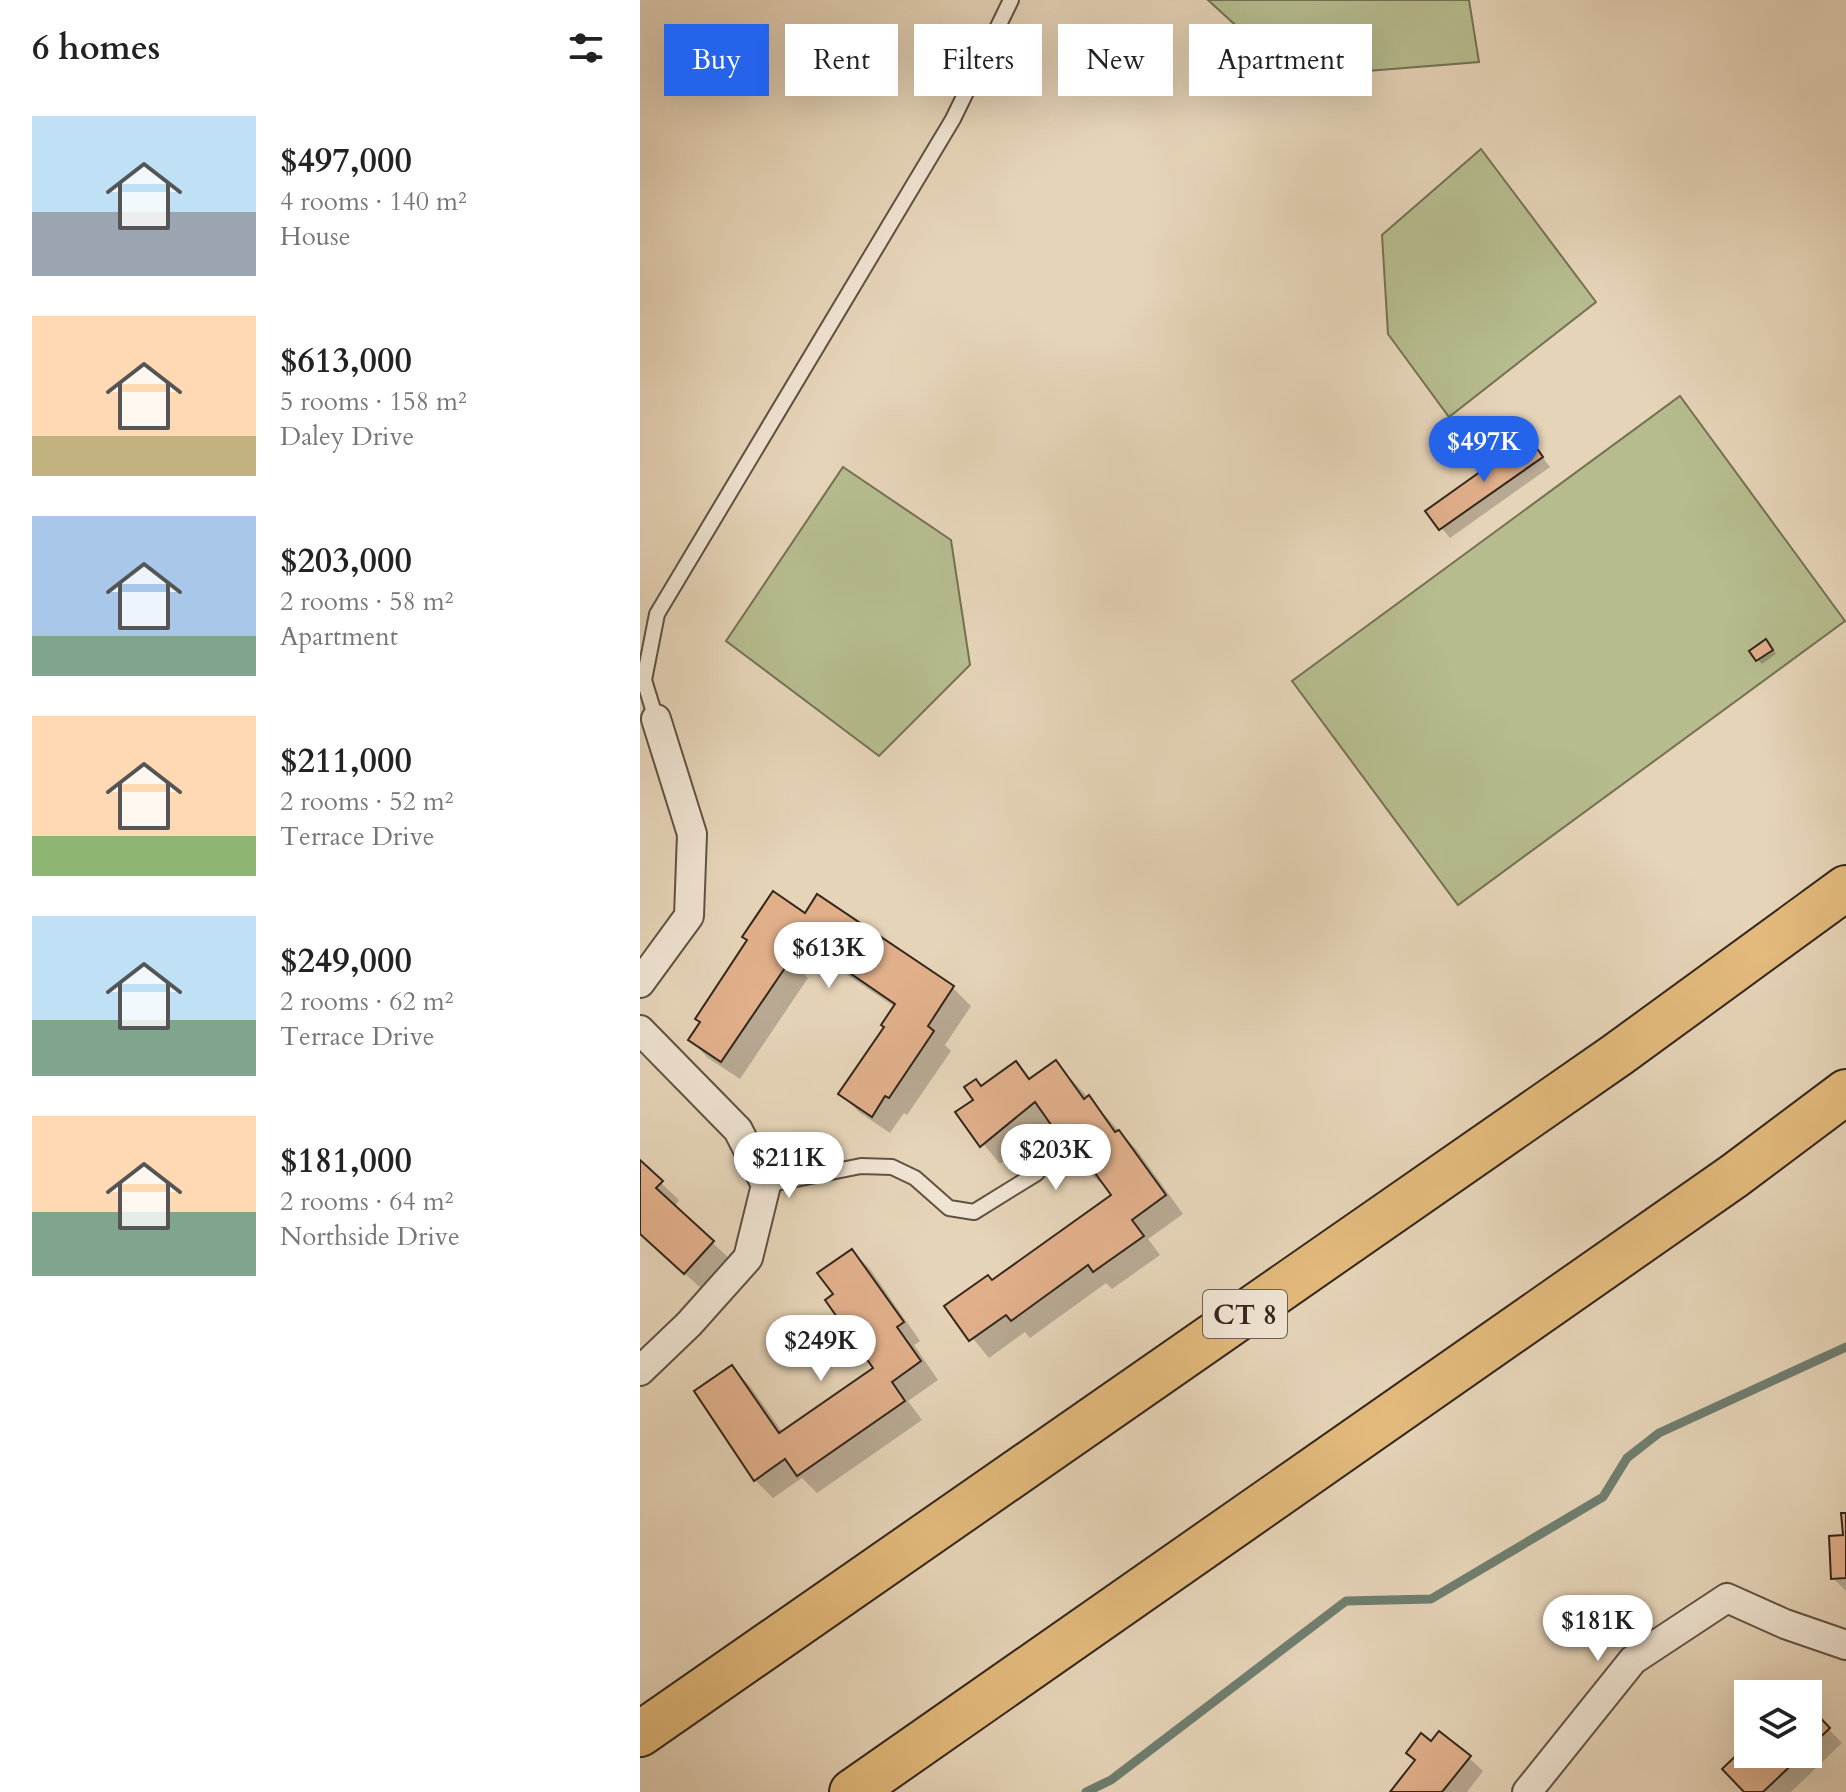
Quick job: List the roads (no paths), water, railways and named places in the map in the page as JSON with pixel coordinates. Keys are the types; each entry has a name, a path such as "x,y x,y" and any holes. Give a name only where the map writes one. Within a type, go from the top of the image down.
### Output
{"highway":[{"name":"CT 8","path":"640,1734 1604,1064 1846,888"},
{"path":"852,1792 1734,1176 1846,1092"}],"street":[{"path":"640,983 689,916 692,834 656,719"},
{"path":"640,1030 738,1130 766,1185 748,1258 689,1324 640,1371"},
{"path":"1527,1792 1633,1660 1727,1598 1785,1624 1846,1645"}],"lane":[{"path":"656,719 644,680 657,614 953,119 1011,0"},
{"path":"766,1185 861,1166 892,1167 915,1178 949,1208 974,1212 1037,1173"}],"waterway":[{"path":"1086,1792 1111,1780 1346,1601 1431,1599 1603,1497 1627,1458 1659,1433 1846,1347"}]}
